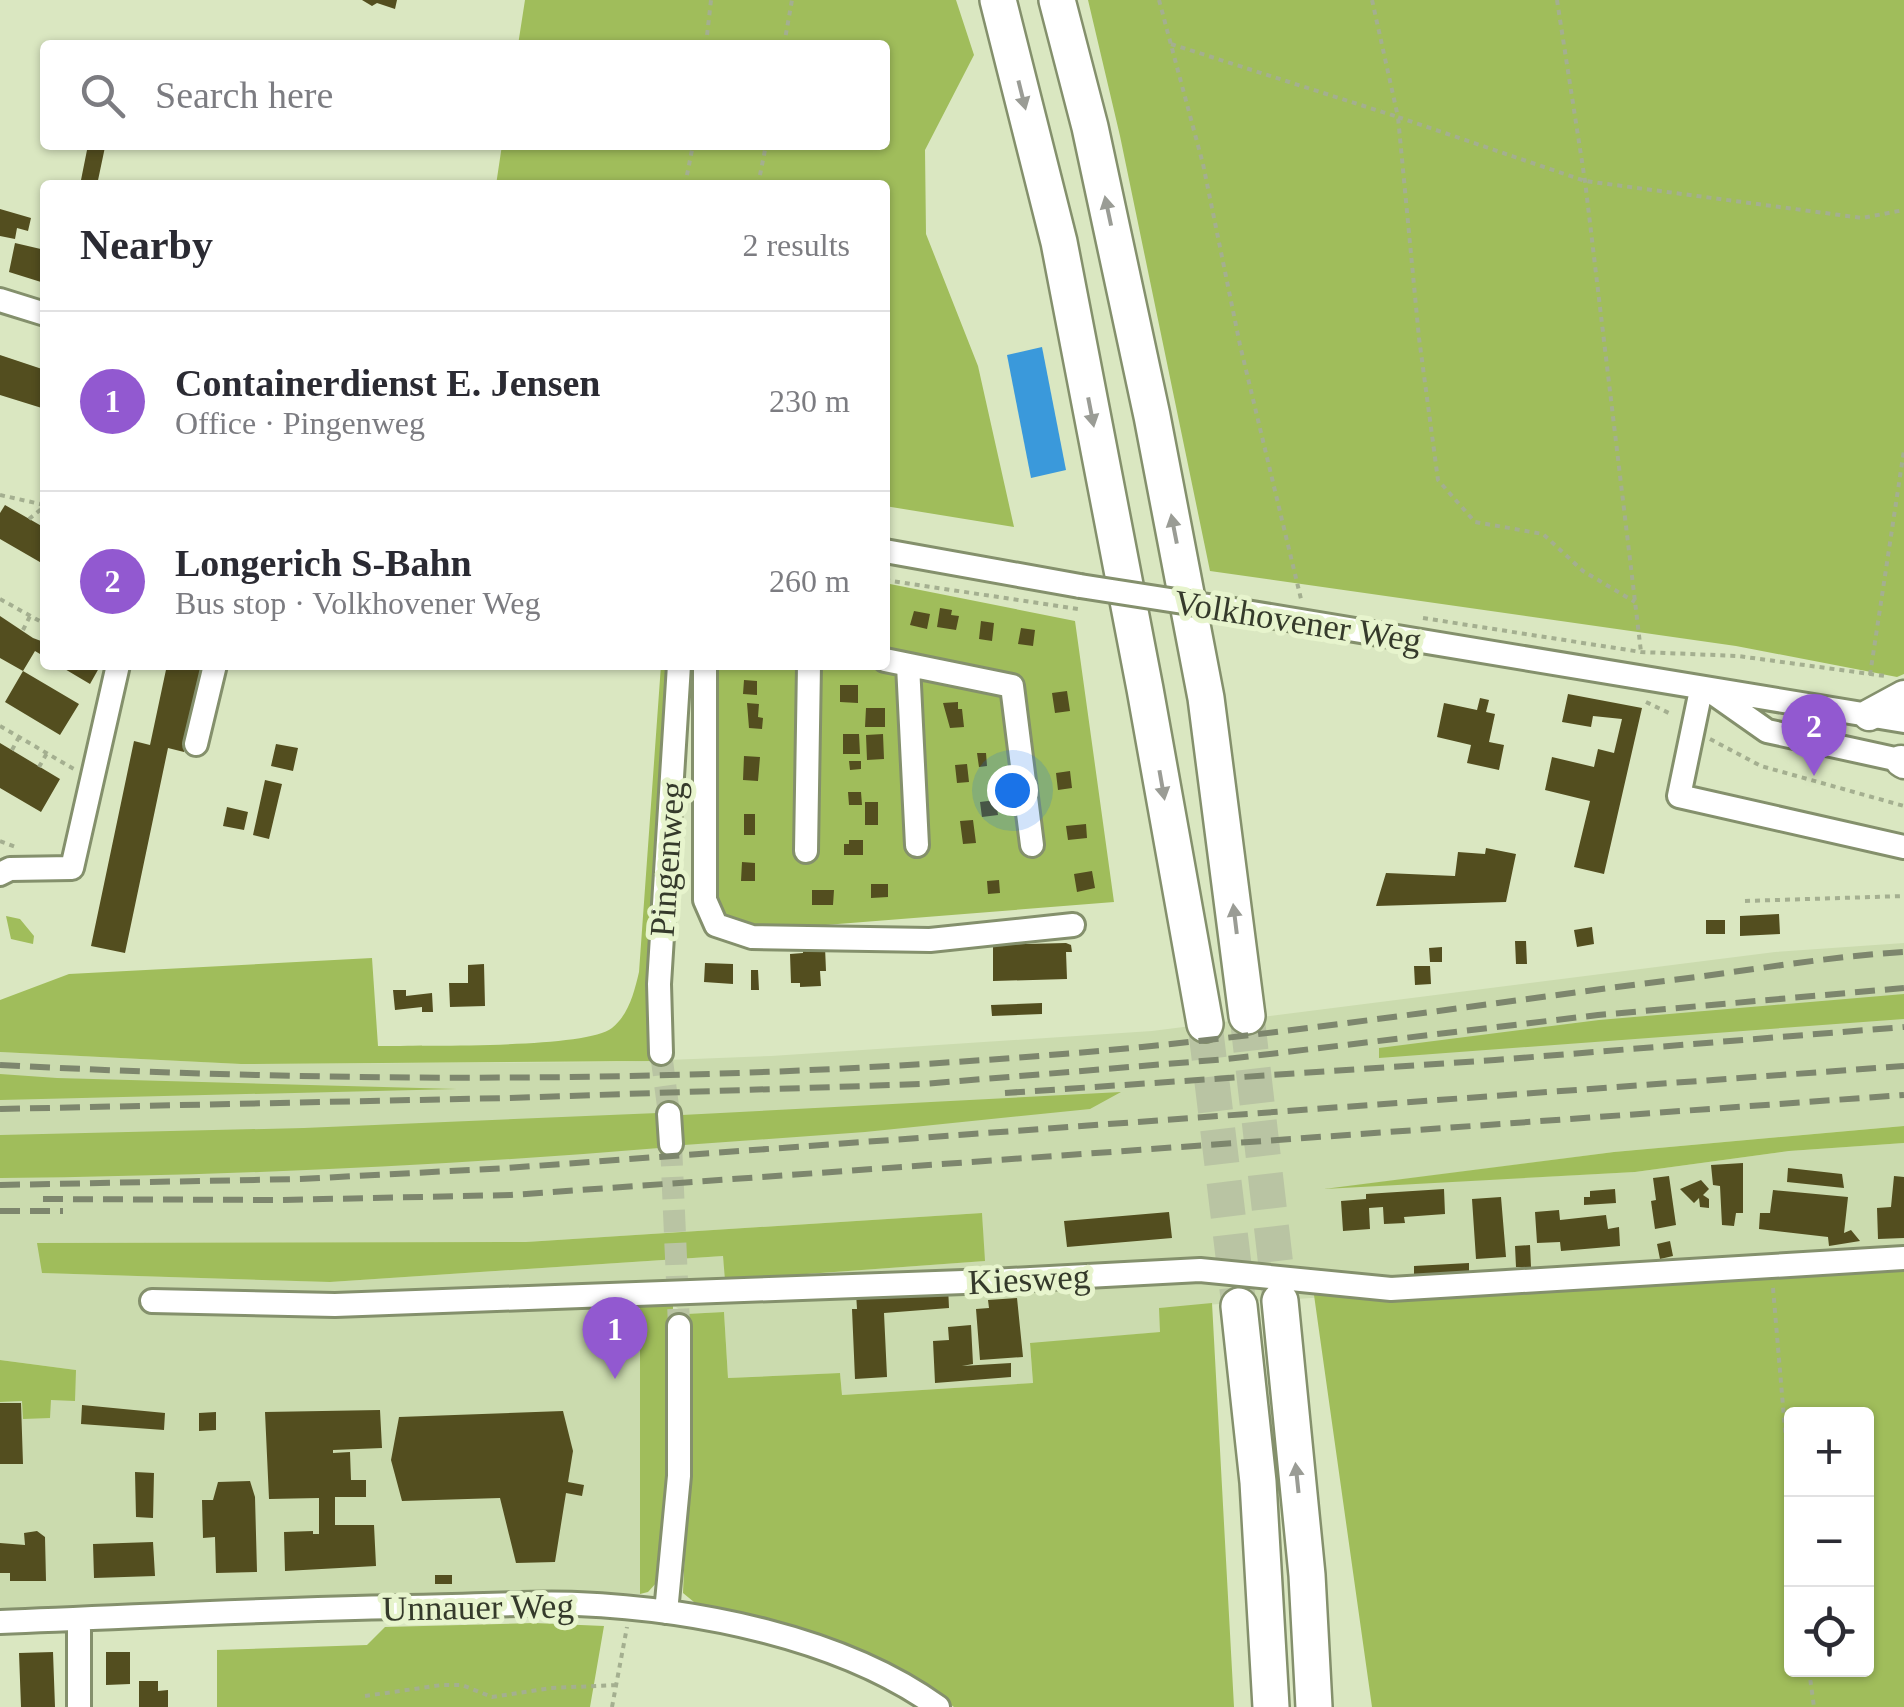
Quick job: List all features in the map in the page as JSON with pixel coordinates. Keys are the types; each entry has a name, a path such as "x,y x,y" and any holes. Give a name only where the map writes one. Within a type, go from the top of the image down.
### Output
{"highway":[{"path":"998,0 1058,242 1206,1024"},
{"path":"1057,0 1090,127 1199,660 1248,1016"},
{"path":"1280,1302 1307,1575 1314,1707"},
{"path":"1239,1306 1258,1482 1271,1707"},
{"path":"1248,1707 1246,1577 1258,1482"},
{"path":"1307,1575 1337,1707"}],"main road":[{"path":"1869,715 1900,686"}],"street":[{"path":"0,300 40,312"},
{"name":"Volkhovener Weg","path":"890,551 1080,586 1904,721"},
{"path":"917,845 896,662 1012,686 1032,845"},
{"path":"0,874 10,869 72,868 117,670"},
{"path":"196,744 214,670"},
{"name":"Pingenweg","path":"661,1053 659,984 679,670"},
{"path":"705,670 705,900 716,924 752,937 930,940 1072,925"},
{"path":"806,851 809,670"},
{"path":"1706,690 1678,796 1904,847"},
{"name":"Volkhovener Weg","path":"1706,690 1767,731 1903,762"},
{"path":"669,1114 671,1144"},
{"name":"Kiesweg","path":"152,1302 335,1305 1200,1270 1391,1289 1904,1258"},
{"path":"666,1612 679,1476 679,1326"},
{"name":"Unnauer Weg","path":"0,1622 344,1608 574,1604 632,1608 748,1628 817,1648 870,1668 938,1707"},
{"path":"79,1619 79,1707"}],"path":[{"path":"707,40 711,0"},
{"path":"785,40 792,0"},
{"path":"1160,0 1203,164 1240,345 1301,598"},
{"path":"1372,0 1398,117 1419,338 1438,480 1475,522 1543,534 1582,571 1635,602"},
{"path":"1557,0 1585,180 1642,652"},
{"path":"1171,44 1585,180 1862,218 1904,210"},
{"path":"686,180 692,150"},
{"path":"759,180 765,150"},
{"path":"1870,675 1904,450"},
{"path":"0,495 40,505"},
{"path":"29,519 40,510"},
{"path":"890,581 1084,610"},
{"path":"0,598 40,621"},
{"path":"23,630 30,616"},
{"path":"1415,616 1642,652 1738,656 1870,675 1900,686"},
{"path":"1647,702 1726,750 1761,766 1904,806"},
{"path":"0,726 92,780"},
{"path":"12,750 19,737"},
{"path":"39,766 46,753"},
{"path":"1744,901 1904,896"},
{"path":"1772,1266 1790,1497"},
{"path":"612,1707 632,1608"},
{"path":"1810,1677 1814,1707"},
{"path":"365,1696 442,1685 462,1685 492,1698 551,1688 617,1685"}],"shaded area":[{"path":"1904,943 1904,1126 1614,1152 1344,1187 1635,1172 1789,1151 1904,1143 1904,1249 1160,1308 1161,1332 1030,1344 1033,1383 842,1395 840,1373 728,1378 724,1312 686,1314 673,1305 641,1306 640,1594 0,1612 0,1402 23,1401 23,1419 51,1400 76,1370 0,1360 0,1052 241,1064 616,1062 771,1056 1152,1031 1775,952","holes":["982,1213 984,1261 726,1280 723,1256 330,1282 43,1273 38,1243 526,1242"]}],"green space":[{"path":"525,0 956,0 974,55 925,150 926,234 978,366 1014,527 890,507 890,180 497,180 501,150 890,150 890,40 519,40"},
{"path":"1088,0 1904,0 1904,674 1897,677 1736,646 1210,571"},
{"path":"890,584 1075,621 1114,902 750,931 724,919 712,900 715,670 890,670"},
{"path":"661,670 670,670 650,988 652,1061 241,1064 0,1052 0,1000 69,974 372,958 378,1046 538,1043 596,1035 612,1028 627,1010 639,972"},
{"path":"6,916 20,919 34,936 33,944 11,939"},
{"path":"1904,994 1904,1019 1379,1058 1379,1048 1599,1020"},
{"path":"0,1074 57,1078 457,1089 0,1100"},
{"path":"1121,1092 1090,1109 865,1132 684,1145 682,1115"},
{"path":"658,1113 659,1148 330,1169 0,1178 0,1135 304,1128"},
{"path":"1904,1126 1904,1143 1789,1151 1635,1172 1324,1189 1614,1152"},
{"path":"982,1213 985,1261 725,1280 723,1256 330,1282 42,1273 37,1243 526,1242"},
{"path":"1904,1262 1904,1707 1372,1707 1314,1295"},
{"path":"1212,1303 1234,1707 954,1707 926,1687 865,1657 700,1607 683,1593 688,1479 686,1314 724,1312 728,1378 840,1373 842,1395 1033,1383 1030,1343 1160,1332 1159,1308"},
{"path":"673,1305 672,1476 658,1581 648,1592 640,1594 640,1306"},
{"path":"0,1360 76,1370 75,1401 51,1400 50,1418 23,1419 22,1401 0,1402"},
{"path":"534,1623 604,1626 590,1707 217,1707 217,1650 367,1645 385,1627"}],"water":[{"path":"1042,347 1066,470 1031,478 1007,355"}],"building":[{"path":"362,0 397,0 395,9 377,3 372,6"},
{"path":"87,150 104,150 98,180 81,180"},
{"path":"0,209 31,218 28,231 17,228 15,239 0,236"},
{"path":"15,243 40,249 40,282 9,272"},
{"path":"0,355 40,368 40,407 0,395"},
{"path":"5,505 40,525 40,562 0,539 0,513"},
{"path":"940,608 959,616 956,630 937,627"},
{"path":"914,611 930,614 927,629 910,625"},
{"path":"0,616 40,641 40,654 35,651 23,671 0,658"},
{"path":"981,621 994,623 992,641 979,639"},
{"path":"1021,628 1035,630 1033,646 1018,644"},
{"path":"66,670 98,670 90,684"},
{"path":"166,670 202,670 184,752 168,748 125,953 91,946 134,741 150,745"},
{"path":"23,671 79,704 60,735 5,702"},
{"path":"744,680 757,681 757,695 743,694"},
{"path":"840,685 858,685 858,703 840,702"},
{"path":"1067,691 1070,711 1055,713 1052,693"},
{"path":"1568,694 1642,708 1604,874 1574,867 1590,801 1545,790 1552,757 1594,767 1598,749 1614,753 1622,719 1593,716 1591,727 1562,722"},
{"path":"1480,698 1489,700 1486,712 1495,714 1489,742 1504,745 1499,770 1467,763 1471,745 1437,737 1444,703 1477,710"},
{"path":"958,702 964,727 950,728 943,703"},
{"path":"747,703 759,704 762,729 749,728"},
{"path":"866,708 885,708 885,727 865,727"},
{"path":"843,734 859,734 860,754 843,754"},
{"path":"883,734 884,759 867,760 866,735"},
{"path":"0,743 60,779 41,812 0,788"},
{"path":"276,744 298,748 293,771 271,766"},
{"path":"977,753 986,753 987,766 979,767"},
{"path":"744,756 760,757 758,781 743,780"},
{"path":"849,761 861,761 861,769 850,770"},
{"path":"967,764 969,782 957,783 955,765"},
{"path":"1070,771 1072,788 1058,790 1056,773"},
{"path":"265,780 282,784 269,839 253,835"},
{"path":"848,792 861,792 862,805 849,805"},
{"path":"996,800 998,815 982,817 980,802"},
{"path":"865,802 878,802 878,825 865,825"},
{"path":"227,807 248,812 244,830 223,826"},
{"path":"744,814 755,814 755,835 744,835"},
{"path":"973,820 976,843 963,844 960,821"},
{"path":"1086,824 1087,838 1068,840 1066,826"},
{"path":"849,840 863,840 863,855 844,855 844,844 849,844"},
{"path":"1486,848 1516,854 1506,902 1376,906 1386,873 1455,876 1458,852 1485,854"},
{"path":"742,862 755,863 755,881 741,881"},
{"path":"1092,871 1095,888 1077,892 1074,874"},
{"path":"999,880 1000,893 988,894 987,881"},
{"path":"871,884 888,884 888,897 871,898"},
{"path":"812,890 834,890 833,905 812,905"},
{"path":"1779,914 1780,934 1740,936 1740,916"},
{"path":"1706,920 1725,920 1725,934 1706,934"},
{"path":"1592,927 1594,944 1577,947 1574,930"},
{"path":"1515,941 1526,941 1527,964 1516,964"},
{"path":"993,945 1071,945 1072,952 1066,952 1067,979 993,981"},
{"path":"825,947 826,971 820,971 821,986 800,987 800,983 791,983 790,954 803,953 803,948"},
{"path":"1442,947 1442,962 1430,962 1429,948"},
{"path":"705,963 733,964 733,984 704,982"},
{"path":"484,964 485,1006 450,1007 449,983 468,983 468,965"},
{"path":"1414,966 1430,966 1431,984 1415,985"},
{"path":"751,970 758,970 759,990 751,990"},
{"path":"393,990 406,990 406,996 432,993 433,1012 422,1012 422,1007 395,1010"},
{"path":"1042,1003 1042,1014 992,1016 991,1005"},
{"path":"1743,1163 1743,1213 1736,1213 1734,1226 1722,1225 1720,1186 1713,1185 1711,1165"},
{"path":"1788,1168 1842,1174 1844,1188 1787,1182"},
{"path":"1669,1176 1676,1225 1655,1229 1653,1178"},
{"path":"1894,1176 1904,1177 1904,1238 1878,1239 1877,1208 1891,1207"},
{"path":"1701,1180 1709,1189 1703,1195 1709,1199 1709,1208 1700,1207 1699,1198 1694,1203 1680,1189"},
{"path":"1444,1189 1445,1214 1404,1217 1405,1223 1384,1224 1383,1207 1369,1208 1370,1229 1343,1231 1341,1201 1366,1199 1366,1194"},
{"path":"1615,1189 1616,1203 1584,1205 1584,1197 1590,1197 1590,1191"},
{"path":"1773,1190 1848,1197 1844,1233 1851,1230 1860,1241 1829,1246 1828,1237 1759,1229 1760,1213 1770,1213"},
{"path":"1501,1197 1506,1257 1476,1259 1472,1199"},
{"path":"1559,1210 1560,1220 1606,1215 1608,1229 1619,1227 1620,1246 1561,1251 1560,1242 1537,1243 1535,1212"},
{"path":"1169,1212 1172,1238 1067,1247 1064,1221"},
{"path":"1670,1241 1673,1256 1660,1259 1657,1244"},
{"path":"1530,1245 1531,1267 1516,1267 1515,1246"},
{"path":"1469,1263 1469,1274 1414,1276 1414,1266"},
{"path":"948,1286 949,1308 884,1313 887,1377 855,1379 852,1309 857,1309 856,1293"},
{"path":"1017,1298 1023,1357 980,1360 976,1309 989,1308 988,1300"},
{"path":"971,1325 973,1364 962,1366 1011,1363 1011,1377 935,1383 933,1341 949,1340 948,1327"},
{"path":"0,1403 21,1403 23,1464 0,1464"},
{"path":"82,1405 165,1413 164,1430 81,1424"},
{"path":"380,1410 382,1448 333,1450 350,1452 351,1480 366,1480 366,1497 335,1497 335,1525 374,1525 376,1566 285,1571 284,1532 319,1534 319,1498 269,1499 265,1412"},
{"path":"563,1411 573,1451 568,1482 584,1485 582,1496 566,1493 555,1562 516,1563 500,1498 402,1501 391,1460 399,1417"},
{"path":"216,1412 216,1430 199,1431 199,1413"},
{"path":"135,1472 154,1473 153,1518 136,1517"},
{"path":"250,1481 255,1497 257,1572 216,1573 215,1537 203,1538 202,1500 213,1500 218,1482"},
{"path":"37,1531 45,1537 46,1581 10,1581 10,1573 0,1573 0,1543 25,1545 24,1533"},
{"path":"153,1542 155,1576 94,1578 93,1544"},
{"path":"435,1575 452,1575 452,1584 435,1584"},
{"path":"53,1652 55,1707 21,1707 19,1653"},
{"path":"106,1652 130,1652 130,1684 106,1685"},
{"path":"139,1681 158,1681 158,1691 168,1690 168,1707 139,1707"}],"tunnel":[{"path":"1247,1016 1280,1301"},
{"path":"1205,1024 1239,1306"},
{"path":"661,1053 669,1114"},
{"path":"671,1144 679,1326"}],"railway":[{"path":"0,1065 428,1078 856,1068 1142,1047 1904,952"},
{"path":"0,1109 923,1084 1227,1059 1598,1015 1904,988"},
{"path":"1005,1093 1904,1027"},
{"path":"0,1185 300,1179 507,1168 1904,1066"},
{"path":"43,1199 280,1200 511,1195 1904,1095"},
{"path":"0,1211 63,1211"}],"place":[{"name":"Longerich S-Bahn","path":"1814,776"},
{"name":"Containerdienst E. Jensen","path":"615,1379"}]}
